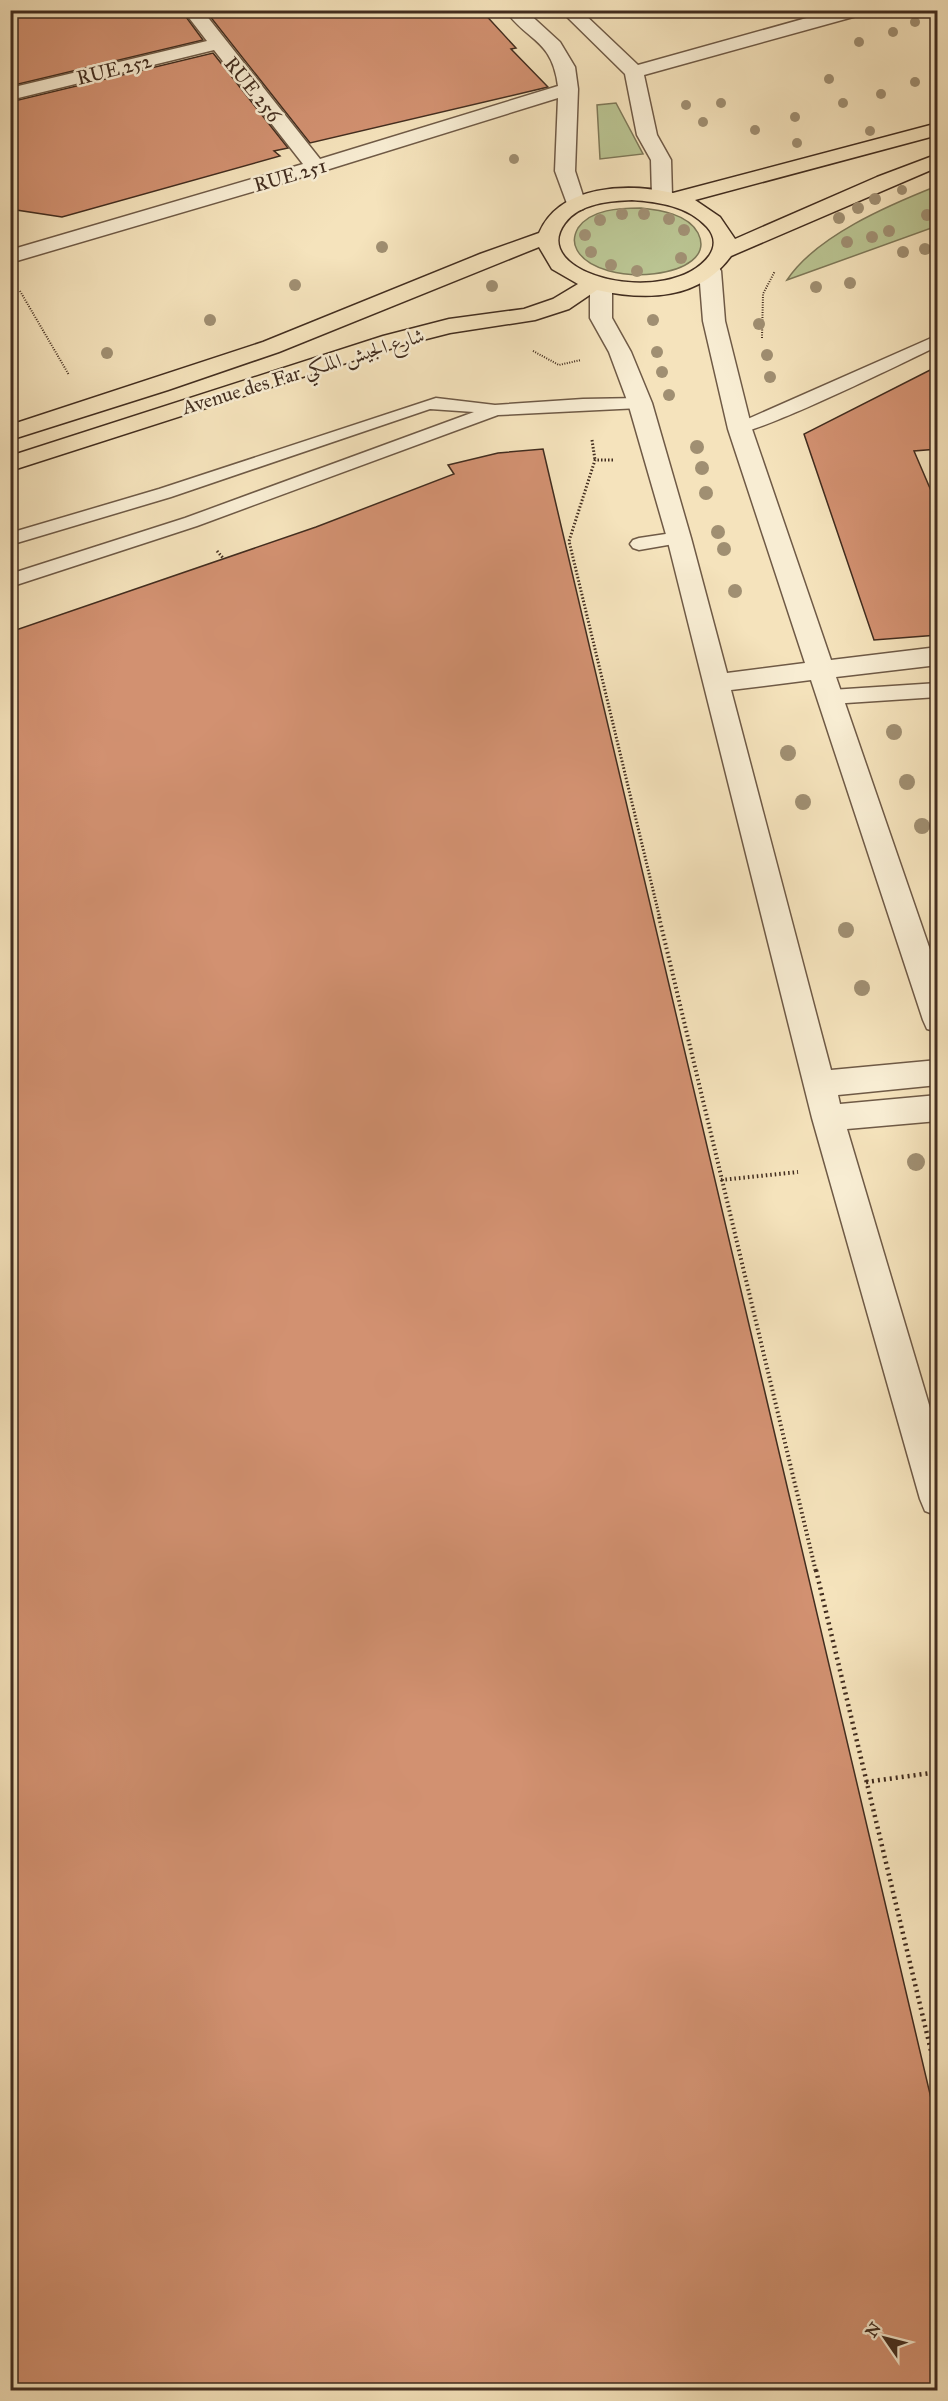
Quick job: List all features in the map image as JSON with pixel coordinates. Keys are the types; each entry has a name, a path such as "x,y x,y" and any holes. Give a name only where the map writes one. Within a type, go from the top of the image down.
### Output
{"main road":[{"path":"668,198 866,150 938,129"},
{"path":"717,261 724,235 714,221 697,208 668,198 617,195 576,205 561,214 552,225 548,237 550,250 559,263 569,271 598,284 650,289 694,280 717,261 786,226 889,177 938,160"},
{"name":"Avenue des Far شارع الجيش الملكي","path":"10,433 229,362 377,306 497,253 548,237"},
{"name":"Avenue des Far شارع الجيش الملكي","path":"10,464 391,341 449,326 527,315 544,310 561,304 598,284"}],"street":[{"name":"RUE 256","path":"192,10 316,167"},
{"path":"514,10 553,46 566,66 568,89 565,171 576,205"},
{"path":"569,10 634,72 647,135 661,160 668,198"},
{"path":"634,72 857,10"},
{"name":"RUE 252","path":"10,93 217,44"},
{"name":"RUE 251","path":"10,257 316,167 568,89"},
{"path":"717,261 714,321 740,429 938,1020"},
{"path":"598,284 601,318 620,352 640,403 679,538 828,1118 938,1499"},
{"path":"717,682 938,656"},
{"path":"819,1084 938,1072"},
{"path":"828,1118 938,1108"}],"lane":[{"path":"740,429 938,340"},
{"path":"10,539 165,493 426,405 436,403 496,410 640,403"},
{"path":"10,581 191,522 496,410"},
{"path":"639,544 679,538"},
{"path":"831,697 938,690"}],"path":[{"path":"718,340 762,338 761,313 766,280 778,268"},
{"path":"19,289 70,376"},
{"path":"656,458 595,460 569,541 938,2080"},
{"path":"721,1180 842,1168"},
{"path":"866,1782 938,1772"}],"green space":[{"path":"616,103 643,154 600,159 597,105"},
{"path":"937,186 937,226 787,280 816,249 835,236 876,212"},
{"path":"641,208 673,214 688,221 698,233 700,249 692,261 676,269 654,274 631,274 608,271 589,263 577,250 575,236 578,228 590,217 615,209"}],"building":[{"path":"10,10 181,10 203,40 10,86"},
{"path":"205,10 481,10 516,48 511,49 548,87 310,143"},
{"path":"213,53 288,148 274,151 280,156 62,217 10,209 10,102"},
{"path":"938,366 938,449 914,451 938,507 938,635 874,640 804,434"},
{"path":"543,449 938,2128 938,2391 10,2391 10,632 316,527 454,474 448,465 498,453"}]}
